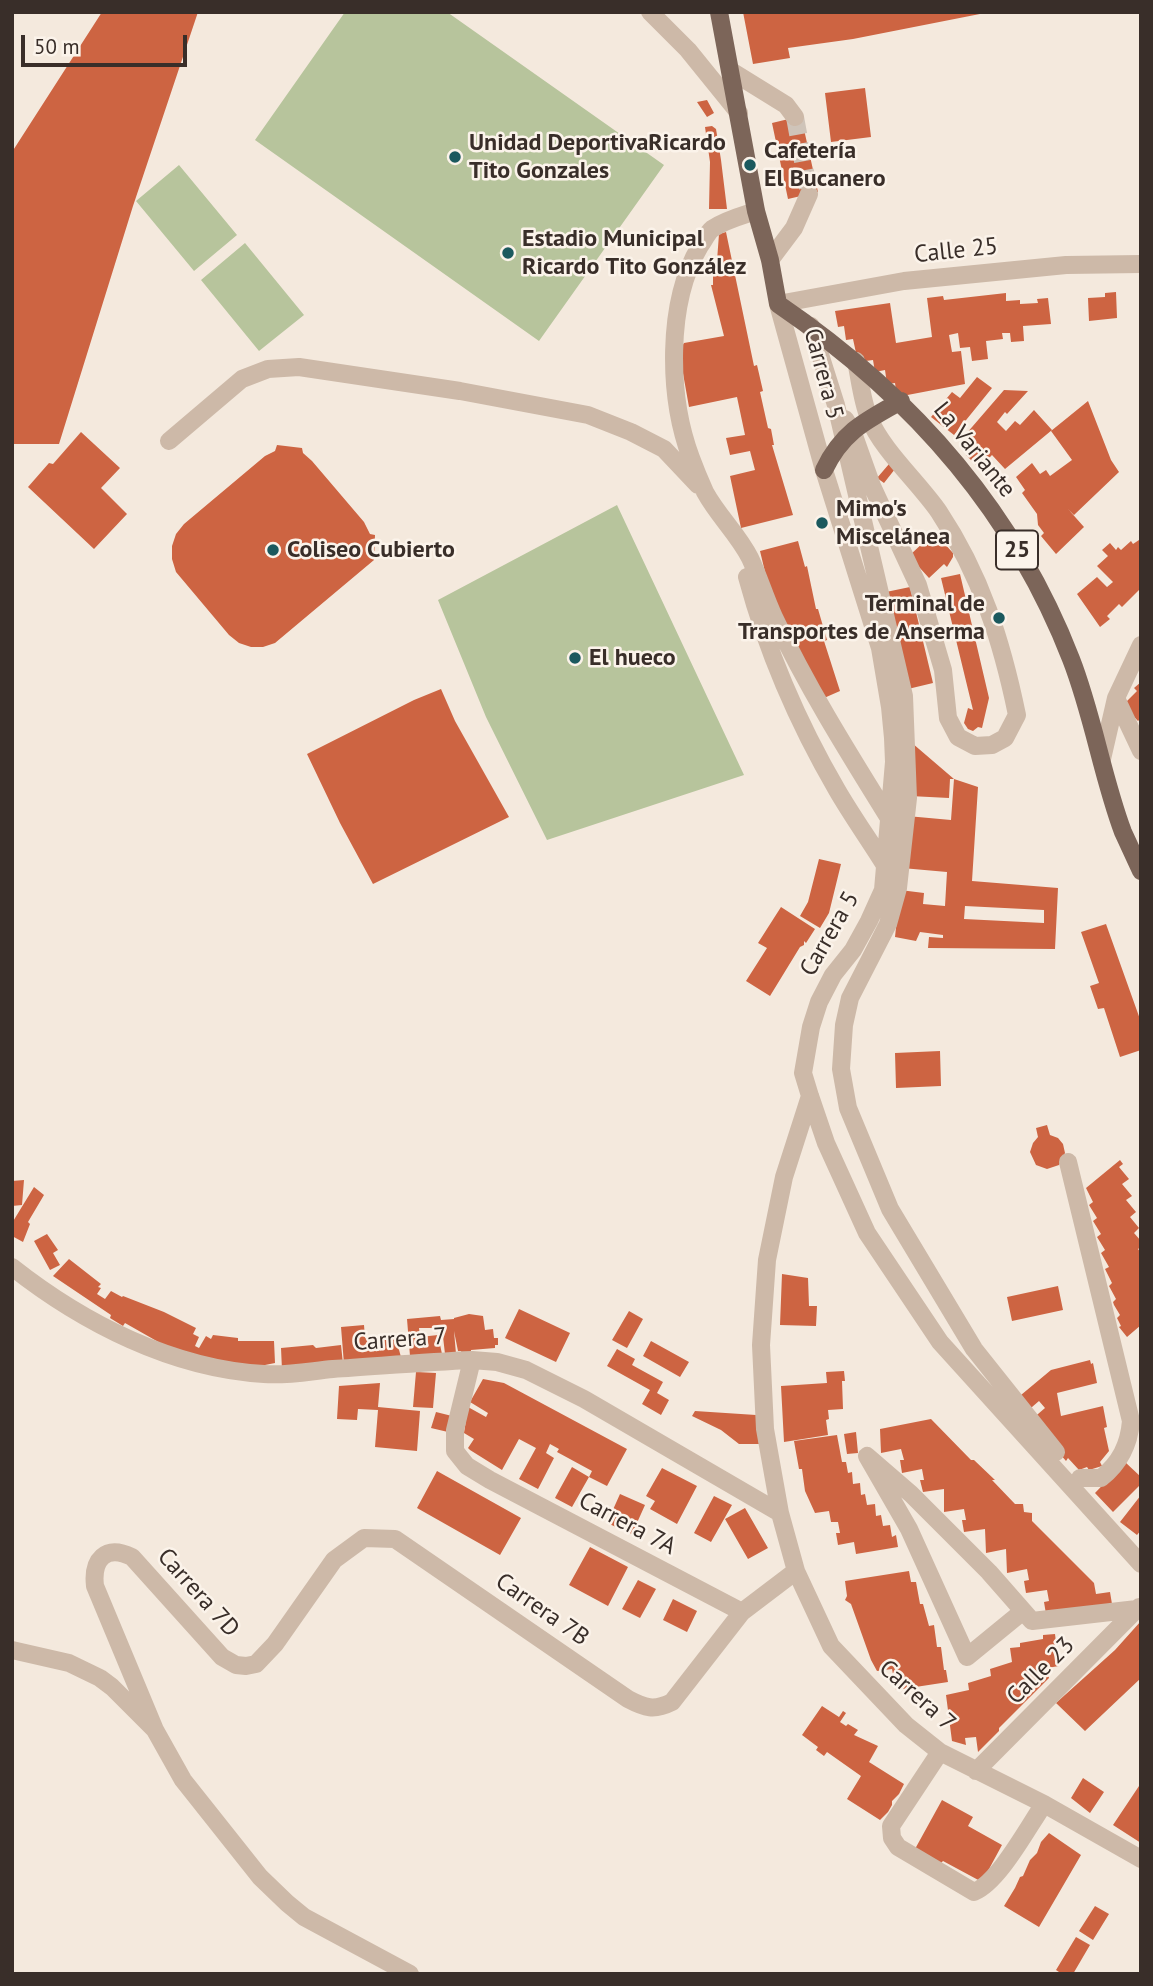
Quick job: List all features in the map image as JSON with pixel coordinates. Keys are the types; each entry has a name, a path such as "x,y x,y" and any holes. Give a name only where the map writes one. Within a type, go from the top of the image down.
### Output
{"main road":[{"name":"Carrera 5","path":"719,12 756,211 770,260 778,304"},
{"name":"La Variante","path":"778,304 856,361 901,401 936,439 1000,521 1027,565 1071,659 1123,831 1141,871"},
{"path":"824,470 847,434 869,418 901,401"}],"street":[{"path":"650,12 688,50 739,113"},
{"path":"731,71 780,101 795,117"},
{"path":"770,260 794,228 809,194"},
{"path":"706,494 690,457 680,418 675,378 675,337 681,297 693,258 710,230 731,219 756,211"},
{"name":"Calle 25","path":"778,304 904,281 1066,264 1141,264"},
{"name":"Carrera 5","path":"778,304 824,470 882,660 890,707 894,762 883,890 853,950 833,975 819,1002 811,1027 803,1073 826,1143 867,1233 940,1342 1141,1564"},
{"name":"Carrera 5","path":"811,327 847,434 904,696 908,798 898,888 888,924 850,998 844,1026 841,1069 848,1108 890,1209 974,1349 1050,1445 1141,1546"},
{"path":"847,434 918,585 943,670 948,718 958,737 975,746 992,745 1005,738 1017,715 1002,648 975,574 939,512 888,449 869,418 856,361"},
{"path":"169,441 242,379 268,369 299,367 460,391 589,415 664,449 706,494 736,533 774,617 813,691 890,820"},
{"path":"736,533 760,623 794,708 836,790 887,867"},
{"path":"1102,759 1116,698 1141,645"},
{"path":"1116,698 1141,751"},
{"name":"Carrera 7","path":"810,1097 784,1177 766,1272 761,1345 765,1429 779,1513 796,1571 831,1646 906,1725 940,1752 1044,1804 1141,1859"},
{"path":"1068,1162 1136,1417 1129,1443 1114,1466 1101,1478 1080,1478"},
{"name":"Carrera 7","path":"12,1267 74,1311 134,1340 184,1359 228,1371 268,1375 472,1360 497,1362 526,1370 584,1399 779,1513"},
{"name":"Carrera 7A","path":"472,1360 455,1430 455,1451 467,1466 742,1612"},
{"path":"1022,1612 967,1657 909,1529 867,1456 911,1494 989,1572 1032,1621 1139,1607"},
{"name":"Carrera 7D","path":"155,1730 95,1586 93,1571 97,1562 105,1555 112,1552 132,1557 222,1657 236,1665 256,1664 275,1644 334,1560 364,1538 395,1539"},
{"name":"Carrera 7B","path":"395,1539 628,1699 646,1708 664,1706 680,1694 742,1612"},
{"path":"742,1612 796,1571"},
{"name":"Calle 23","path":"976,1770 1139,1607"},
{"path":"12,1650 69,1663 100,1678 155,1730 183,1780 260,1877 287,1903 303,1917 410,1974"},
{"path":"940,1752 891,1826 892,1838 898,1847 974,1892 984,1888 995,1876 1044,1804"}],"green space":[{"name":"Estadio Municipal Ricardo Tito González","path":"345,12 447,12 664,165 539,341 255,140"},
{"path":"179,165 237,235 194,271 136,201"},
{"path":"245,243 304,315 259,351 201,280"},
{"name":"El hueco","path":"617,505 744,775 547,840 486,717 438,600"}],"building":[{"path":"102,12 198,12 133,206 59,444 12,444 12,152"},
{"path":"743,12 985,13 853,39 788,48 790,58 753,64"},
{"path":"865,88 871,137 831,142 825,93"},
{"path":"707,100 714,113 707,117 697,102"},
{"path":"801,116 818,192 788,199 772,123"},
{"path":"712,126 716,129 727,209 709,209 710,162 705,127"},
{"path":"726,232 754,366 757,365 763,391 760,392 768,428 771,429 772,445 793,515 741,528 730,476 755,470 750,451 730,455 726,438 745,435 737,397 689,407 679,351 684,343 724,336 711,285 713,274 716,274 719,234"},
{"path":"1116,292 1117,318 1089,321 1088,298 1105,297 1105,293"},
{"path":"1006,293 1006,301 1020,300 1020,304 1038,303 1037,299 1048,298 1051,324 1023,326 1024,341 1011,342 1010,333 1002,333 1003,339 986,341 988,359 972,361 970,347 960,348 958,333 949,335 952,352 961,351 965,384 897,397 895,383 887,384 885,370 875,372 873,360 858,362 853,339 846,340 844,326 838,327 835,311 890,303 896,343 932,337 927,298 943,296 944,300"},
{"path":"977,377 992,388 954,435 931,417 952,392 960,398"},
{"path":"1004,390 1028,391 997,422 1006,431 1015,421 1020,425 1034,410 1052,430 1005,469 992,455 979,468 966,455 978,445 966,434"},
{"path":"1088,401 1111,460 1119,472 1074,515 1068,509 1084,527 1056,554 1041,536 1044,533 1038,525 1037,514 1022,493 1025,490 1016,477 1032,463 1040,474 1046,470 1050,476 1072,460 1051,431"},
{"path":"81,432 120,468 101,488 127,514 94,549 28,487"},
{"name":"Coliseo Cubierto","path":"277,445 302,448 303,453 364,522 370,534 375,535 374,560 275,643 251,647 239,643 229,635 176,572 172,546 176,534 184,524 265,456 275,451"},
{"path":"889,464 895,469 884,483 877,478"},
{"path":"933,539 937,543 943,542 953,553 953,557 947,567 944,564 929,578 909,556 926,540 929,543"},
{"path":"1139,540 1141,588 1122,607 1119,604 1107,616 1110,619 1100,627 1077,594 1097,577 1107,587 1113,582 1097,566 1108,556 1102,550 1110,543 1116,550 1118,547 1121,550 1131,541 1133,544"},
{"path":"798,541 840,691 824,698 782,618 760,551"},
{"path":"960,574 989,698 982,728 978,727 973,731 964,723 968,708 973,710 941,578"},
{"path":"910,587 933,683 908,689 886,592"},
{"path":"1141,682 1141,718 1138,721 1123,705 1137,691 1134,688"},
{"path":"441,689 455,721 509,817 373,884 307,754"},
{"path":"912,743 954,779 950,779 949,798 910,796"},
{"path":"954,779 978,787 972,881 1058,888 1055,949 928,948 929,937 943,938 943,935 920,932 916,941 895,937 900,890 924,893 923,904 945,906 947,872 902,868 907,816 951,820","holes":["965,906 1044,910 1044,923 964,919"]},
{"path":"819,859 841,864 829,913 820,928 800,916 808,902"},
{"path":"781,907 815,929 806,943 804,941 804,945 800,947 770,996 746,981 767,948 758,943"},
{"path":"1106,924 1141,1022 1141,1050 1120,1057 1104,1008 1098,1009 1090,986 1099,983 1081,932"},
{"path":"940,1051 941,1086 896,1088 895,1053"},
{"path":"1047,1125 1050,1135 1063,1144 1065,1153 1059,1165 1047,1169 1036,1165 1030,1152 1038,1137 1036,1128"},
{"path":"1120,1160 1123,1164 1119,1167 1129,1179 1122,1184 1132,1196 1126,1200 1136,1212 1130,1217 1139,1228 1134,1233 1141,1241 1141,1247 1138,1249 1141,1253 1141,1325 1127,1337 1119,1327 1121,1326 1117,1318 1120,1315 1113,1302 1116,1299 1105,1269 1109,1267 1101,1253 1105,1250 1097,1237 1101,1234 1093,1221 1097,1218 1089,1205 1093,1202 1086,1188"},
{"path":"24,1180 22,1205 12,1206 12,1181"},
{"path":"34,1187 44,1195 28,1222 30,1224 23,1242 12,1236 12,1223"},
{"path":"47,1234 58,1250 53,1253 60,1265 50,1270 34,1241"},
{"path":"69,1259 101,1284 97,1294 105,1299 111,1291 196,1328 193,1334 199,1337 195,1346 199,1348 206,1336 211,1339 213,1335 238,1338 238,1341 274,1341 275,1363 255,1367 183,1356 125,1323 123,1326 53,1276"},
{"path":"782,1274 808,1278 809,1306 817,1306 816,1326 780,1325"},
{"path":"1058,1286 1063,1310 1012,1321 1007,1297"},
{"path":"519,1309 570,1333 556,1362 505,1338"},
{"path":"629,1311 643,1319 627,1348 612,1340"},
{"path":"469,1314 483,1316 485,1330 493,1329 494,1338 498,1338 495,1348 471,1350 471,1353 462,1354 458,1351 454,1331 456,1354 445,1354 442,1328 419,1328 420,1337 438,1335 442,1354 410,1356 407,1319 440,1316 441,1320 454,1319"},
{"path":"364,1325 365,1338 373,1337 373,1341 396,1339 401,1357 344,1364 341,1327"},
{"path":"651,1341 689,1362 680,1377 643,1356"},
{"path":"313,1345 316,1348 341,1345 343,1364 282,1370 281,1348"},
{"path":"617,1349 635,1359 632,1365 663,1382 657,1393 669,1400 661,1415 642,1404 650,1390 607,1366"},
{"path":"1090,1360 1097,1383 1057,1393 1061,1416 1103,1406 1109,1451 1100,1462 1102,1466 1079,1470 1068,1458 1066,1461 1031,1420 1045,1408 1039,1401 1025,1413 1015,1400 1051,1370"},
{"path":"844,1371 843,1409 828,1410 828,1435 784,1442 781,1386 827,1383 826,1372"},
{"path":"416,1372 436,1373 433,1408 413,1407"},
{"path":"483,1379 504,1383 627,1449 607,1486 589,1477 592,1471 557,1452 559,1449 550,1444 546,1453 554,1458 538,1489 519,1479 536,1448 519,1439 502,1470 470,1450 468,1448 474,1439 464,1433 468,1407 486,1417 488,1413 470,1402"},
{"path":"380,1383 378,1407 420,1411 417,1451 375,1447 378,1410 358,1409 357,1420 337,1419 339,1386"},
{"path":"695,1411 756,1415 759,1444 739,1444 721,1430 692,1416"},
{"path":"436,1412 452,1416 448,1432 431,1428"},
{"path":"931,1419 995,1480 992,1480 1015,1504 1023,1504 1024,1512 1032,1513 1032,1521 1094,1583 1096,1594 1110,1592 1112,1604 1046,1614 1044,1602 1049,1601 1047,1590 1026,1593 1024,1581 1029,1580 1027,1569 1007,1573 1006,1549 986,1553 985,1529 964,1532 964,1509 944,1512 944,1489 923,1492 920,1480 924,1480 922,1469 902,1473 900,1460 904,1460 901,1449 881,1453 880,1429"},
{"path":"856,1432 858,1453 847,1454 844,1434"},
{"path":"837,1435 842,1462 846,1462 848,1473 852,1472 853,1484 860,1483 861,1495 865,1494 867,1505 875,1504 876,1516 881,1515 883,1526 890,1525 892,1537 896,1535 898,1547 856,1554 854,1542 838,1545 838,1522 831,1522 829,1511 815,1513 805,1491 794,1441"},
{"path":"1125,1462 1141,1477 1141,1484 1113,1512 1095,1493"},
{"path":"572,1467 589,1477 572,1507 555,1498"},
{"path":"662,1468 697,1486 677,1524 650,1509 655,1501 646,1496"},
{"path":"437,1471 521,1518 500,1555 417,1508"},
{"path":"620,1494 645,1505 632,1534 607,1523"},
{"path":"1141,1495 1141,1530 1137,1535 1120,1522"},
{"path":"714,1496 732,1505 711,1542 694,1533"},
{"path":"745,1508 768,1548 748,1559 725,1519"},
{"path":"590,1547 628,1567 608,1606 569,1585"},
{"path":"909,1571 911,1582 916,1582 920,1604 923,1604 929,1626 934,1625 937,1647 941,1647 948,1682 896,1690 892,1669 877,1671 871,1660 851,1604 845,1600 845,1581"},
{"path":"638,1580 656,1589 640,1618 622,1609"},
{"path":"673,1599 697,1611 687,1632 663,1620"},
{"path":"1141,1621 1141,1678 1085,1731 1056,1703 1115,1650"},
{"path":"1055,1634 1059,1666 1047,1668 1049,1678 999,1731 978,1752 976,1737 965,1738 966,1745 952,1741 946,1695 969,1690 968,1683 991,1676 990,1669 1012,1662 1010,1648 1020,1647 1020,1643 1043,1639 1043,1635"},
{"path":"822,1706 839,1717 843,1711 846,1713 840,1722 858,1730 854,1735 878,1746 869,1762 904,1784 888,1812 880,1820 847,1799 861,1776 827,1752 824,1756 816,1750 818,1747 802,1735"},
{"path":"1083,1778 1104,1792 1090,1813 1071,1798"},
{"path":"1141,1783 1141,1843 1113,1825"},
{"path":"942,1800 973,1817 968,1826 1002,1845 982,1882 915,1849"},
{"path":"1049,1833 1081,1855 1039,1927 1004,1906"},
{"path":"1095,1906 1109,1914 1093,1940 1079,1931"},
{"path":"1076,1937 1090,1945 1073,1974 1062,1974 1056,1970"}],"tunnel":[{"path":"795,117 809,194"}],"place":[{"name":"Unidad DeportivaRicardo Tito Gonzales","path":"455,157"},
{"name":"Cafetería El Bucanero","path":"750,165"},
{"name":"Estadio Municipal Ricardo Tito González","path":"508,253"},
{"name":"Mimo's Miscelánea","path":"822,523"},
{"name":"Coliseo Cubierto","path":"273,550"},
{"name":"Terminal de Transportes de Anserma","path":"999,618"},
{"name":"El hueco","path":"575,658"}]}
